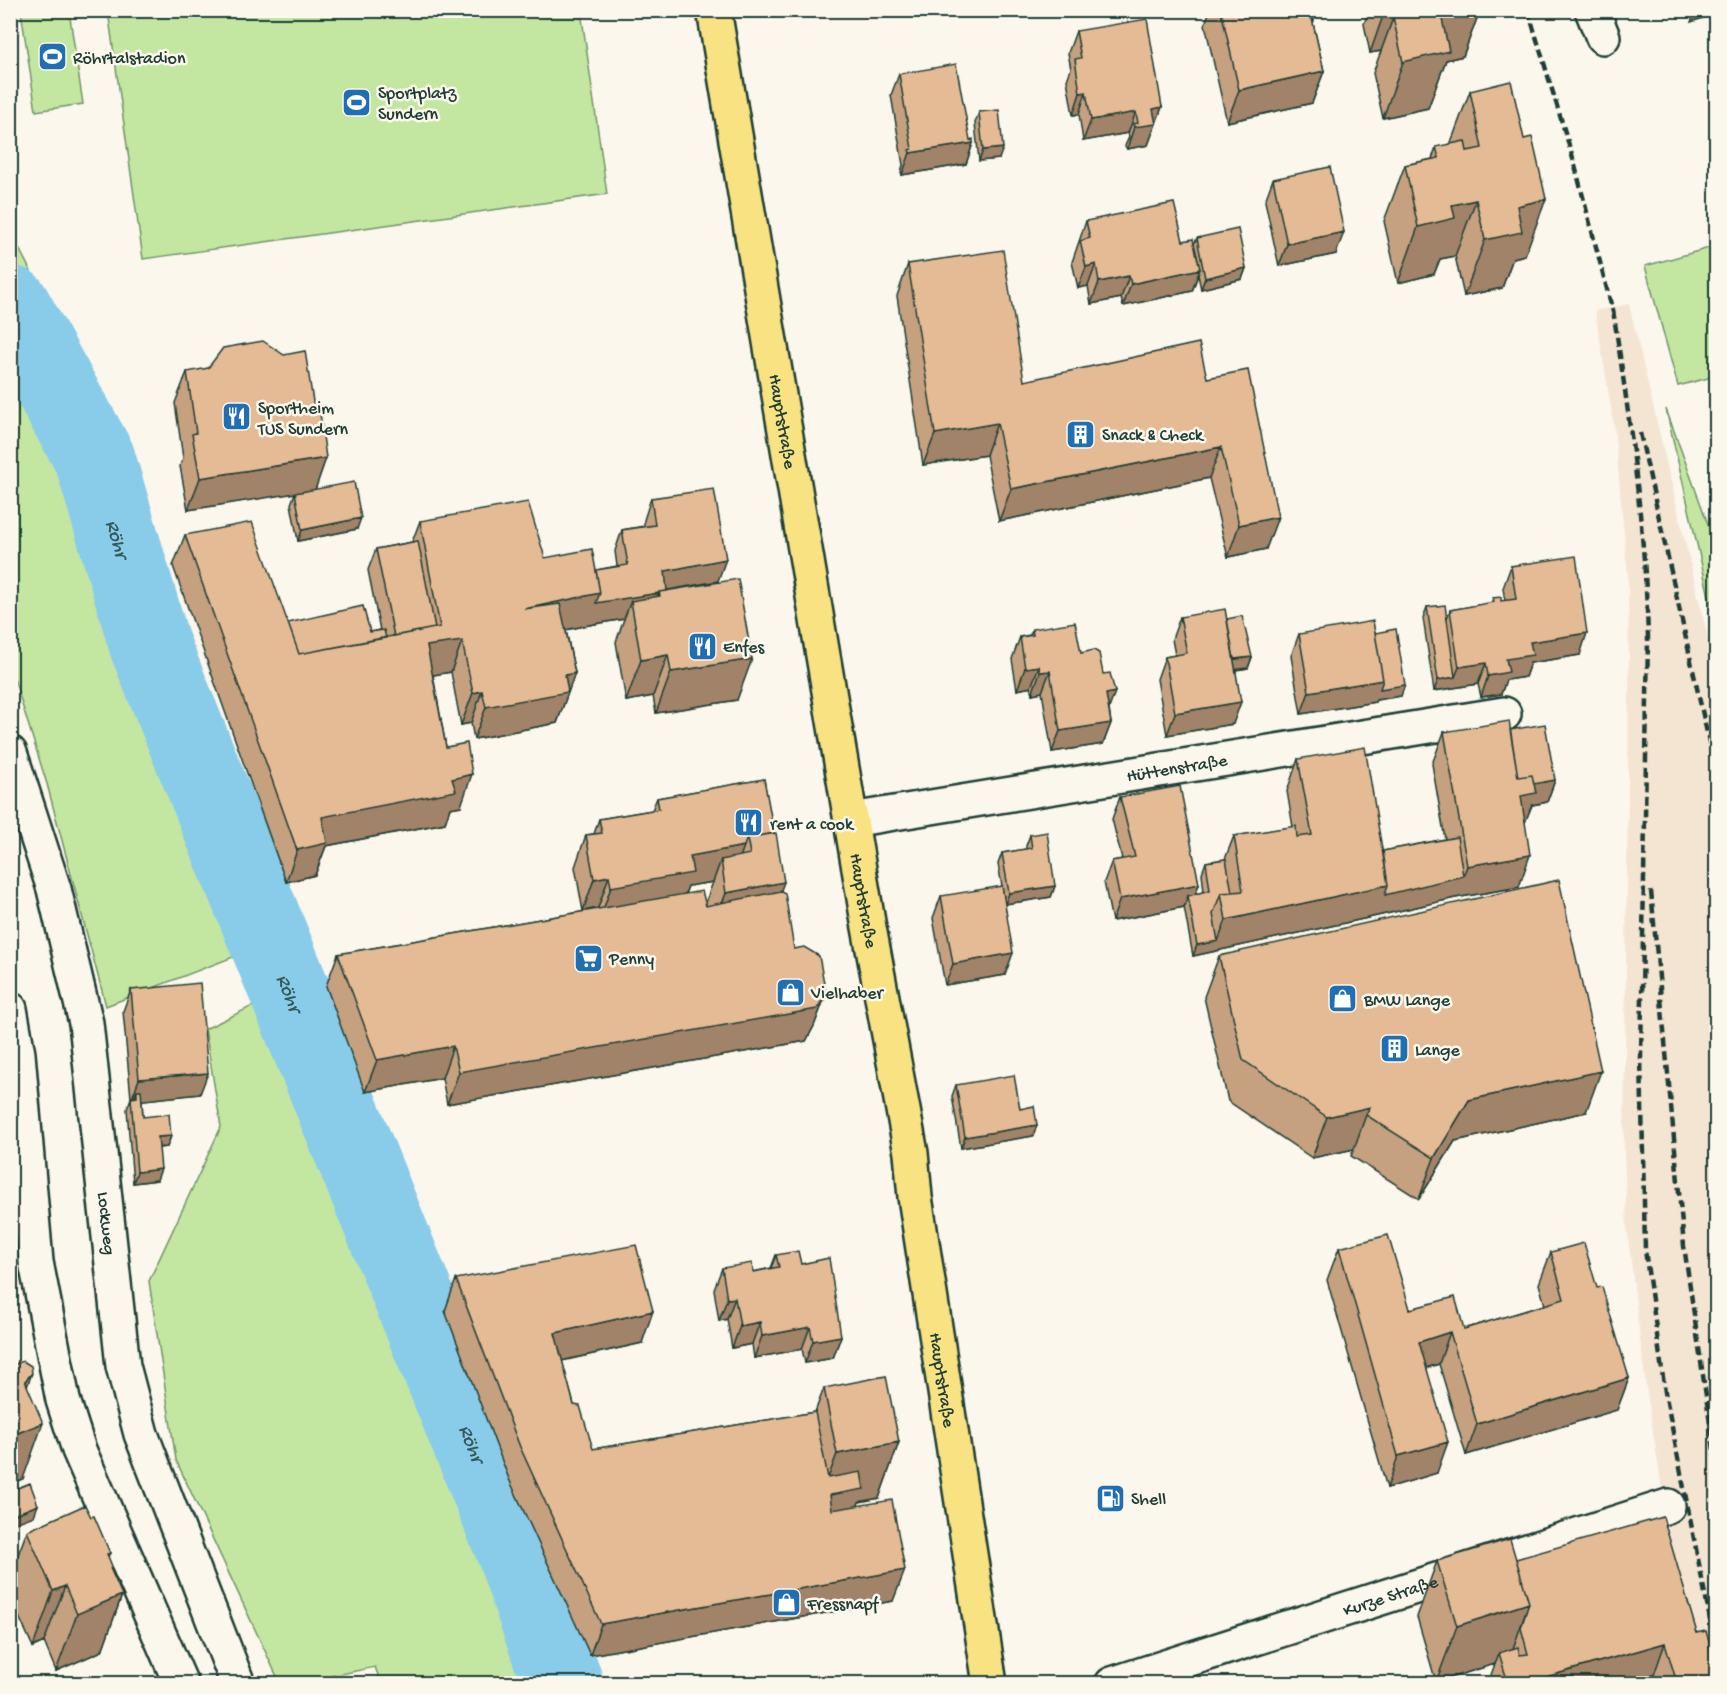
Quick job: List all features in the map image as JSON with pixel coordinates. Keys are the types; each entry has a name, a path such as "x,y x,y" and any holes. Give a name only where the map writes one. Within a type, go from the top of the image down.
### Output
{"main road":[{"name":"Hauptstraße","path":"714,10 851,820 909,1142 915,1197 990,1683"}],"street":[{"name":"Hüttenstraße","path":"851,820 1504,714"},
{"name":"Lockweg","path":"10,753 54,889 86,1023 123,1366 141,1434 238,1683"},
{"path":"10,1009 18,1054 36,1262 63,1401 79,1450 182,1683"},
{"name":"Kurze Straße","path":"1112,1683 1668,1506"}],"shaded area":[{"path":"1629,304 1716,672 1716,1683 1703,1683 1669,1534 1645,1380 1627,1227 1624,1151 1628,577 1614,425 1595,311"}],"green space":[{"name":"Röhrtalstadion","path":"21,11 69,11 83,104 36,111"},
{"name":"Sportplatz Sundern","path":"108,11 581,11 607,194 143,259"},
{"path":"10,231 141,485 280,939 106,1006 47,784 11,669"},
{"path":"1716,246 1716,376 1678,386 1645,266"},
{"path":"1666,409 1716,546 1716,627"},
{"path":"265,1000 400,1296 469,1476 570,1683 381,1683 375,1667 297,1683 280,1683 176,1460 149,1281 221,1127 205,1029"}],"building":[{"path":"1221,10 1310,10 1324,71 1239,90"},
{"path":"1405,10 1440,10 1449,51 1403,62 1393,17 1406,14"},
{"path":"1147,19 1162,107 1153,109 1156,124 1134,127 1133,124 1138,123 1136,112 1091,120 1086,92 1080,93 1075,59 1081,58 1076,31"},
{"path":"956,64 970,140 973,139 973,143 910,153 909,150 912,149 899,74"},
{"path":"1511,81 1524,139 1532,137 1546,199 1517,206 1522,232 1485,240 1476,200 1452,205 1455,218 1418,227 1405,165 1439,158 1436,147 1465,141 1467,151 1482,148 1470,91"},
{"path":"999,110 1003,148 983,150 979,112"},
{"path":"1330,167 1344,232 1287,244 1273,179"},
{"path":"1174,203 1183,241 1193,239 1200,269 1131,284 1129,276 1099,282 1096,264 1086,267 1080,241 1090,238 1086,221"},
{"path":"1238,229 1246,268 1205,278 1197,238"},
{"name":"Snack & Check","path":"1003,250 1024,381 1199,343 1207,378 1248,370 1278,517 1239,525 1221,447 1011,489 997,423 935,434 908,264"},
{"path":"263,341 284,355 305,351 315,414 320,413 326,458 200,478 192,434 196,433 187,372 208,368 223,348"},
{"path":"354,482 361,518 302,530 295,493"},
{"path":"714,489 726,559 665,571 667,591 596,603 600,593 596,570 628,565 622,530 655,525 651,498"},
{"path":"528,502 545,558 592,549 600,593 524,609 560,604 575,673 565,675 568,692 486,707 482,691 473,693 462,641 427,646 446,747 467,743 472,774 452,779 456,791 322,817 327,843 297,850 185,535 252,522 299,654 440,627 420,521"},
{"path":"418,541 435,628 394,636 376,549"},
{"path":"1576,556 1587,633 1530,642 1533,655 1506,659 1509,672 1488,676 1486,663 1459,667 1450,610 1494,602 1493,598 1501,597 1501,601 1516,599 1511,566"},
{"path":"738,579 752,659 671,672 668,655 641,660 631,601 660,596 659,592"},
{"path":"1445,605 1455,677 1438,680 1427,607"},
{"path":"363,606 370,632 384,630 386,638 299,654 288,623"},
{"path":"1225,609 1241,702 1175,713 1165,657 1187,653 1180,617"},
{"path":"1242,616 1252,657 1234,659 1227,619"},
{"path":"1373,621 1383,680 1309,692 1299,634"},
{"path":"1075,622 1081,653 1094,650 1099,653 1103,674 1110,673 1115,692 1106,694 1111,723 1060,731 1050,671 1040,672 1039,666 1025,668 1020,637 1033,635 1032,629"},
{"path":"1396,629 1405,685 1380,689 1383,680 1375,633"},
{"path":"1509,721 1518,777 1532,775 1536,793 1521,796 1530,855 1467,866 1444,732"},
{"path":"1545,724 1555,780 1534,784 1532,775 1518,777 1510,730"},
{"path":"1365,747 1388,885 1226,920 1221,893 1243,891 1234,836 1296,826 1297,837 1312,835 1298,759"},
{"path":"764,779 774,833 747,838 744,846 690,856 693,873 611,887 609,876 594,879 586,835 602,833 599,819 659,809 657,798"},
{"path":"1180,786 1199,884 1120,899 1112,861 1135,857 1120,797"},
{"path":"1047,832 1055,886 1009,893 1002,853 1032,848 1030,835"},
{"path":"776,833 784,882 726,893 721,860 750,854 747,838"},
{"path":"1457,837 1463,876 1385,895 1388,885 1383,851"},
{"path":"1226,859 1232,892 1221,893 1213,914 1218,941 1197,945 1188,896 1210,890 1206,862"},
{"name":"Lange","path":"1559,880 1601,1071 1469,1100 1434,1158 1366,1115 1370,1107 1327,1117 1243,1060 1219,956"},
{"path":"1002,886 1013,953 953,964 941,896"},
{"path":"702,891 706,906 781,891 785,893 794,949 804,947 819,956 826,994 817,1009 459,1072 453,1046 377,1060 338,954"},
{"path":"200,983 208,1073 139,1079 131,990"},
{"path":"1014,1075 1020,1109 1034,1106 1037,1125 965,1137 956,1085"},
{"path":"137,1090 141,1090 143,1117 169,1114 171,1136 158,1137 161,1169 137,1172 131,1098 137,1097"},
{"path":"1388,1235 1410,1309 1455,1297 1464,1329 1564,1299 1551,1252 1584,1243 1597,1288 1602,1287 1629,1378 1477,1424 1450,1332 1419,1342 1448,1442 1398,1456 1339,1248"},
{"path":"636,1245 653,1311 555,1333 574,1405 580,1406 593,1449 815,1412 828,1478 861,1472 864,1489 830,1495 832,1510 892,1500 905,1570 601,1624 520,1447 456,1279"},
{"path":"798,1251 801,1264 829,1258 841,1336 813,1341 810,1327 762,1336 760,1322 740,1326 735,1298 727,1299 722,1268 752,1263 753,1272 779,1267 776,1255"},
{"path":"23,1361 31,1366 32,1373 25,1381 43,1423 10,1436 10,1366"},
{"path":"886,1376 899,1442 837,1454 824,1388"},
{"path":"30,1483 38,1505 10,1516 10,1491"},
{"path":"85,1505 91,1517 94,1516 110,1553 107,1554 112,1566 110,1568 122,1595 77,1614 65,1586 53,1591 27,1531"},
{"path":"1663,1517 1697,1633 1706,1631 1716,1668 1716,1683 1677,1683 1665,1643 1525,1683 1508,1683 1499,1653 1518,1647 1520,1655 1528,1654 1521,1628 1529,1603 1516,1559"},
{"path":"1510,1539 1529,1603 1457,1626 1437,1561"}],"waterway":[{"name":"Röhr","path":"10,306 95,459 150,646 517,1552 563,1684"}],"railway":[{"path":"1528,10 1574,162 1614,316"},
{"path":"1613,310 1636,474 1644,556 1648,638 1641,1056 1645,1250 1665,1392 1716,1650"},
{"path":"1640,433 1716,773"},
{"path":"1651,891 1684,1246 1716,1464"}],"place":[{"name":"Röhrtalstadion","path":"52,57"},
{"name":"Sportplatz Sundern","path":"357,102"},
{"name":"Sportheim TUS Sundern","path":"237,417"},
{"name":"Snack & Check","path":"1081,434"},
{"name":"Enfes","path":"702,646"},
{"name":"rent a cook","path":"749,823"},
{"name":"Penny","path":"588,958"},
{"name":"Vielhaber","path":"790,992"},
{"name":"BMW Lange","path":"1343,999"},
{"name":"Lange","path":"1394,1049"},
{"name":"Shell","path":"1110,1498"},
{"name":"Fressnapf","path":"786,1603"}]}
